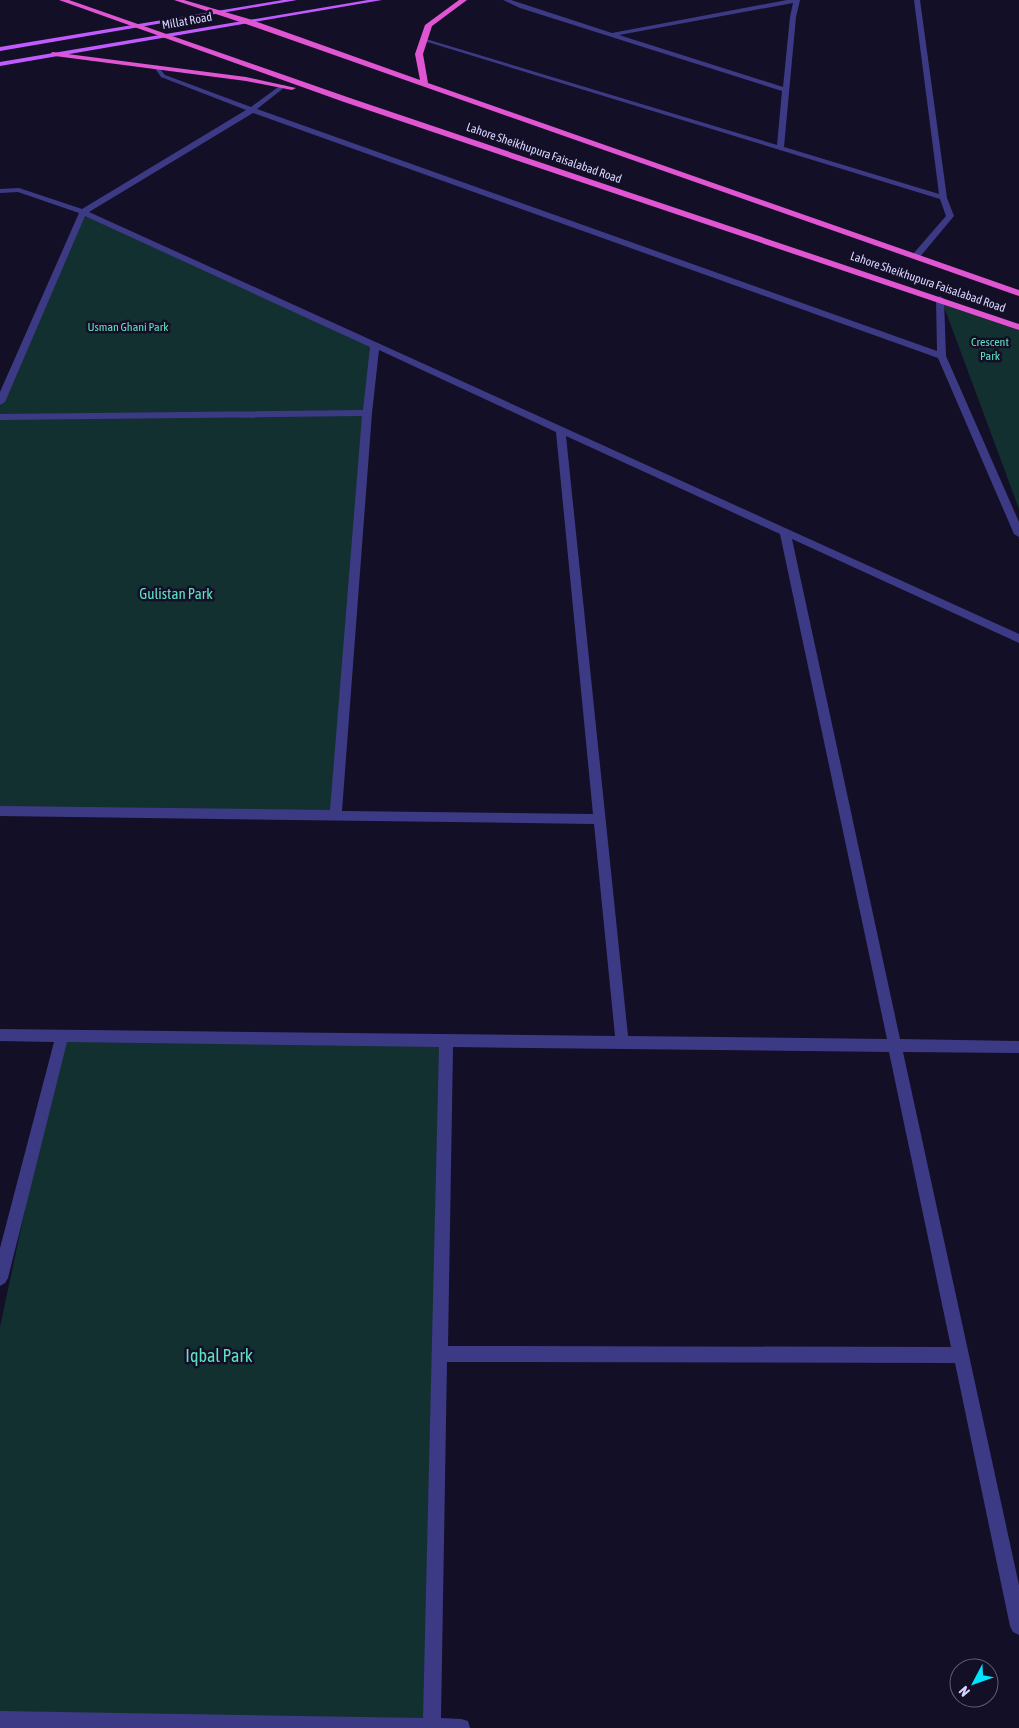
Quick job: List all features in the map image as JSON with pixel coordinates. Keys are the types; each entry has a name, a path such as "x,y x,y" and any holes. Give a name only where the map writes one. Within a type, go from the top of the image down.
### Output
{"highway":[{"name":"Lahore Sheikhupura Faisalabad Road","path":"62,0 347,100 1019,327"},
{"name":"Lahore Sheikhupura Faisalabad Road","path":"177,0 246,21 1019,293"},
{"path":"425,84 419,54 429,26 464,0"},
{"path":"55,54 246,79 347,100"}],"main road":[{"name":"Millat Road","path":"0,49 294,0"},
{"name":"Millat Road","path":"0,64 379,0"}],"street":[{"path":"506,0 522,7 786,90"},
{"path":"612,34 797,0 793,17 780,147"},
{"path":"916,256 950,216 943,198 917,0"},
{"path":"424,40 943,198"},
{"path":"157,66 163,76 252,110 942,356"},
{"path":"0,402 83,212 252,110 283,86"},
{"path":"0,191 19,190 83,212 1019,639"},
{"path":"940,299 942,356 1019,534"},
{"path":"336,816 367,413 375,345"},
{"path":"0,416 367,413"},
{"path":"561,430 622,1042"},
{"path":"785,532 1019,1626"},
{"path":"0,811 600,819"},
{"path":"0,1035 1019,1047"},
{"path":"0,1278 62,1036"},
{"path":"432,1726 446,1040"},
{"path":"440,1354 961,1355"},
{"path":"0,1720 461,1728"}],"green space":[{"name":"Usman Ghani Park","path":"83,212 374,345 366,413 0,415 0,406"},
{"name":"Crescent Park","path":"943,304 1019,330 1019,509"},
{"name":"Gulistan Park","path":"365,414 336,815 0,810 0,417"},
{"name":"Iqbal Park","path":"62,1036 445,1040 431,1726 0,1719 0,1327"}]}
